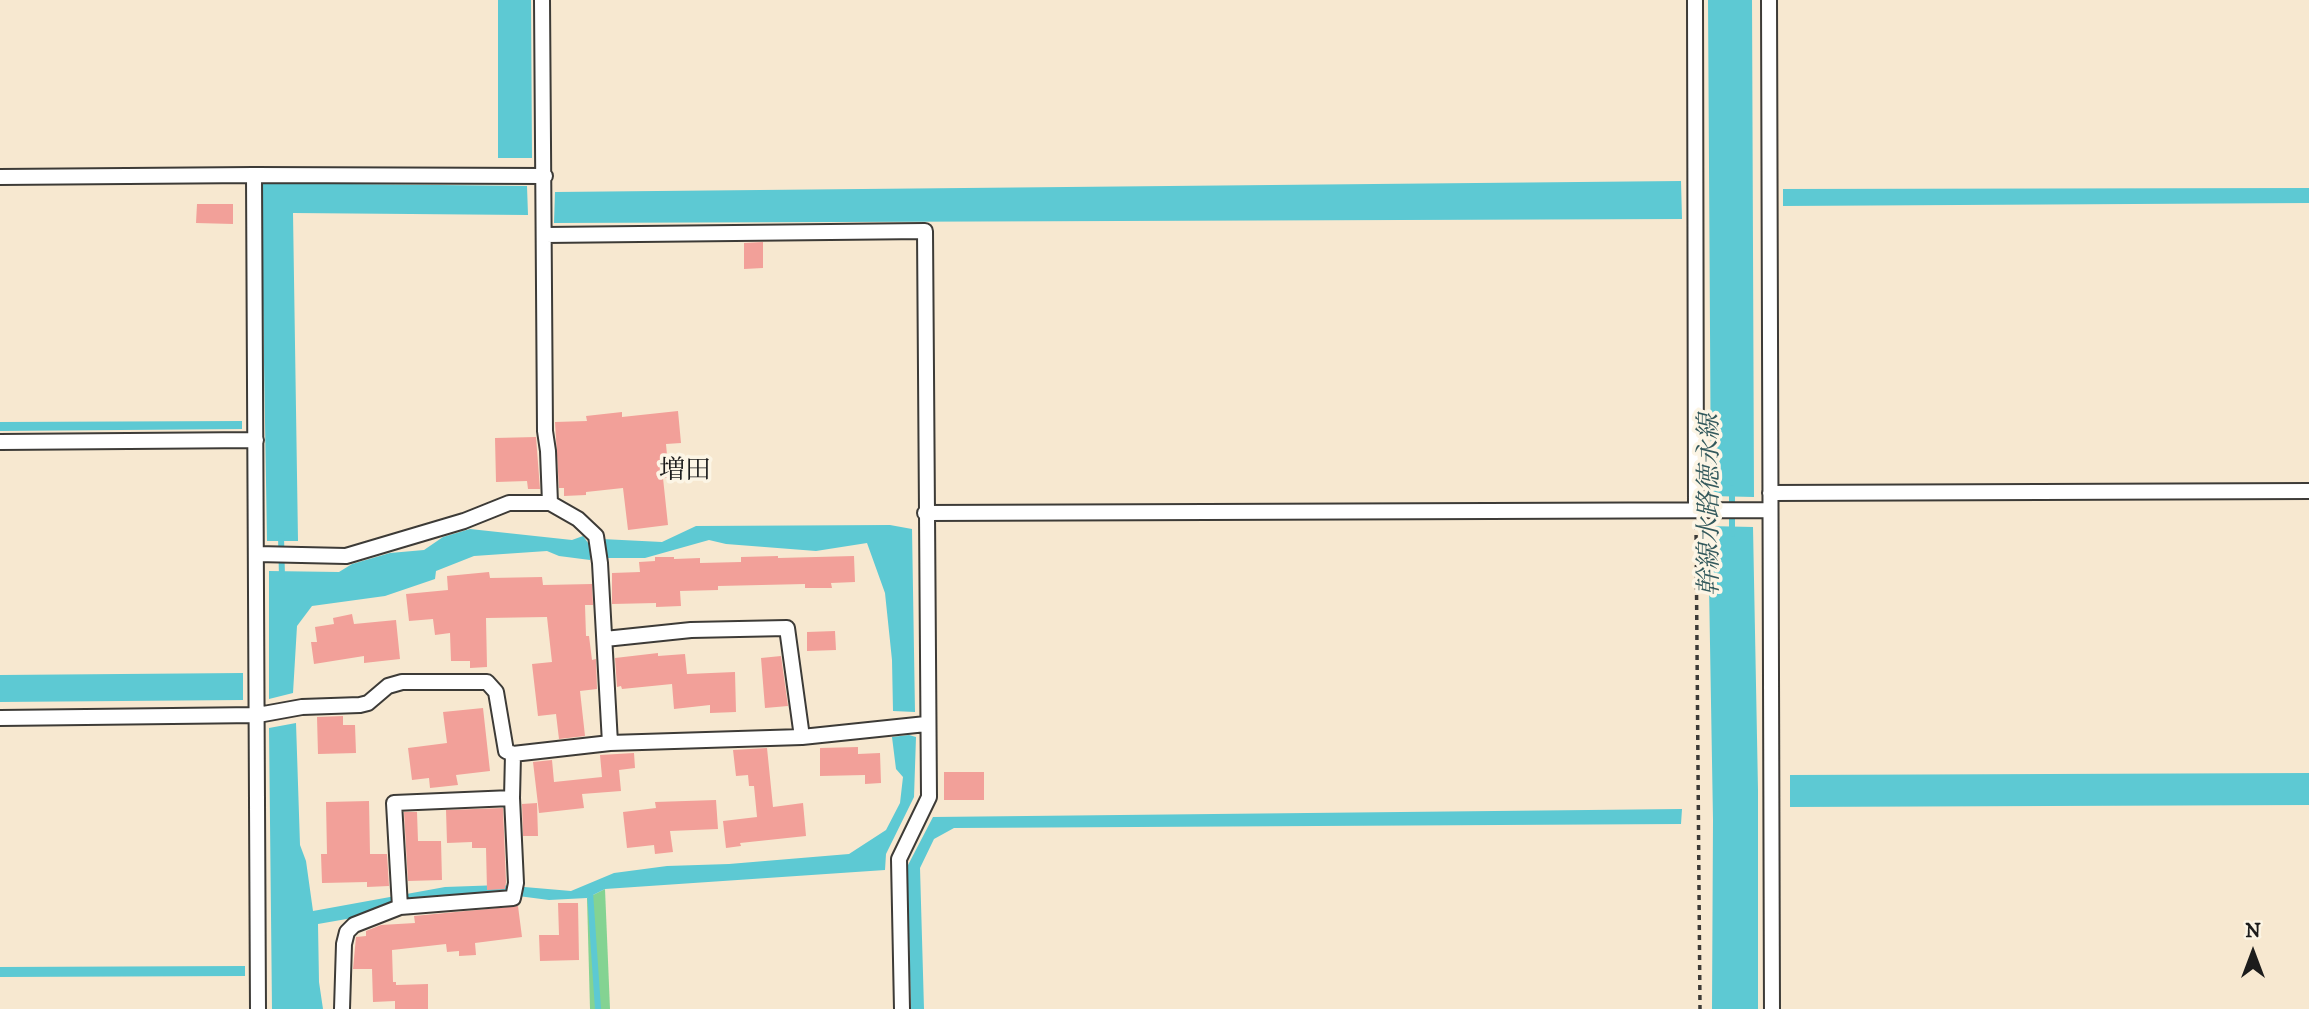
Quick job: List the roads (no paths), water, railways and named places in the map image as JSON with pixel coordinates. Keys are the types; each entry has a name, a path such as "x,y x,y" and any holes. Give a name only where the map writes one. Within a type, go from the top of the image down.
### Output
{"street":[{"path":"542,0 545,430 550,503"},
{"path":"1695,0 1696,509"},
{"path":"1769,0 1772,1009"},
{"path":"254,175 258,1009"},
{"path":"0,177 545,176"},
{"path":"545,235 925,231 926,724 929,797 899,859 902,1009"},
{"path":"0,442 256,440"},
{"path":"1770,493 2309,491"},
{"path":"257,554 346,556 464,521 509,503 550,503 578,519 596,536 600,563 610,743"},
{"path":"925,513 1770,510"},
{"path":"605,639 691,630 787,628 802,737"},
{"path":"0,718 258,715 302,707 360,705 368,703 388,686 402,682 486,682 496,692 506,751 513,754 610,743 802,737 926,724"},
{"path":"342,1009 347,932 354,925 400,907 513,898 516,883 513,754"},
{"path":"400,907 394,803 512,798"}],"water":[{"path":"498,0 531,0 532,158 498,158"},
{"path":"1708,0 1752,0 1754,497 1711,496"},
{"path":"1681,181 1682,219 554,223 555,192"},
{"path":"261,183 527,186 528,215 293,213 298,541 267,541"},
{"path":"2309,188 2309,203 1783,206 1783,189"},
{"path":"242,421 242,429 0,431 0,422"},
{"path":"890,525 912,529 915,712 893,711 892,660 885,593 867,543 816,551 726,544 709,540 645,558 608,558 602,539 662,542 696,526"},
{"path":"1708,526 1753,527 1758,790 1758,1009 1712,1009 1713,820"},
{"path":"470,529 572,540 583,536 591,547 590,560 559,556 547,551 474,556 436,571 435,579 385,596 312,606 297,626 293,693 269,699 269,571 339,572 352,564 390,553 424,550 443,537"},
{"path":"243,673 243,700 0,702 0,675"},
{"path":"296,723 300,845 306,861 313,911 445,887 501,885 571,891 614,873 667,866 849,854 886,830 900,803 903,777 896,769 892,737 916,737 914,797 886,854 885,870 605,889 587,898 549,900 495,893 318,924 319,982 323,1009 272,1009 269,728"},
{"path":"2309,773 2309,805 1790,807 1790,775"},
{"path":"1682,809 1681,824 954,828 934,839 920,868 924,1009 911,1009 907,867 933,817"},
{"path":"245,966 245,976 0,977 0,967"}],"waterway":[{"name":"幹線水路徳永線","path":"1732,488 1732,534"},
{"path":"281,536 282,577"},
{"path":"590,892 598,1009"}],"district":[{"name":"増田","path":"685,473"}]}
